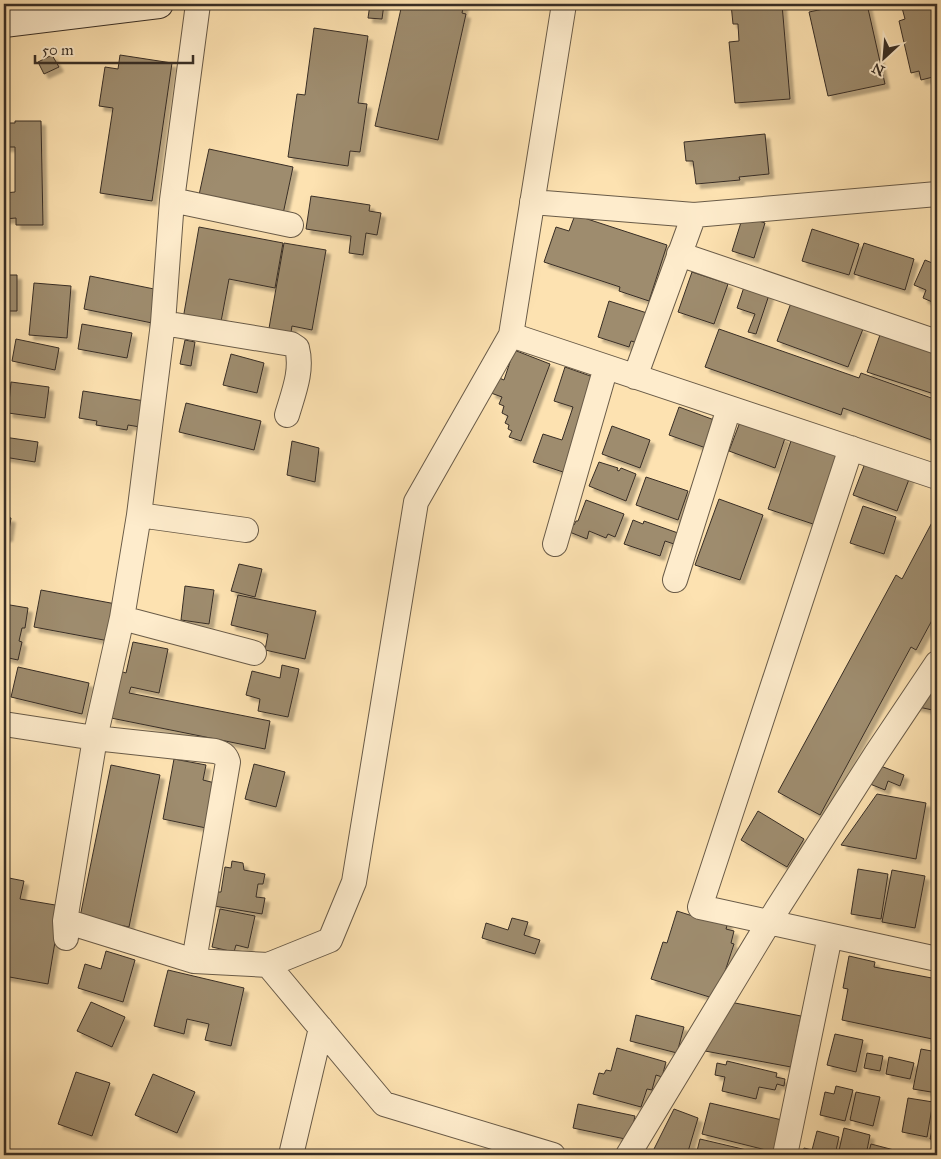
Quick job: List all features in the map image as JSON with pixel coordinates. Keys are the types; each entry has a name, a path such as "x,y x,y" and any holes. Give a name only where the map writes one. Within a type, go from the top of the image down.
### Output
{"street":[{"path":"4,23 159,4"},
{"path":"198,4 172,200 163,324 139,515 122,618 95,738 66,929 194,961 268,965 330,940 354,882 416,502 511,336 564,4"},
{"path":"532,202 694,215 937,194"},
{"path":"172,200 291,225"},
{"path":"635,377 694,215"},
{"path":"679,254 937,342"},
{"path":"163,324 291,344 297,348 299,371 287,415"},
{"path":"511,336 937,477"},
{"path":"555,544 606,367"},
{"path":"675,580 729,408"},
{"path":"851,448 700,907 937,959"},
{"path":"139,515 246,530"},
{"path":"122,618 254,653"},
{"path":"628,1155 768,922 937,663"},
{"path":"4,724 95,738 215,751 222,753 227,758 228,762 194,961"},
{"path":"785,1155 830,936"},
{"path":"268,965 384,1104 553,1155"},
{"path":"291,1155 321,1028"}],"building":[{"path":"370,4 384,4 382,19 368,18"},
{"path":"402,4 464,4 462,13 466,14 438,140 375,126"},
{"path":"731,4 782,4 790,99 735,103 729,42 739,41 738,24 733,24"},
{"path":"847,4 867,4 885,84 828,96 809,12"},
{"path":"901,4 937,4 937,76 921,80 919,71 911,73 899,21 905,19"},
{"path":"314,28 368,36 358,103 367,104 360,152 350,151 348,166 288,157 297,94 305,95"},
{"path":"52,55 59,67 44,74 38,62"},
{"path":"120,55 172,63 152,201 100,193 113,108 99,106 105,67 118,69"},
{"path":"15,121 41,121 43,225 16,225 16,218 4,219 4,193 15,192 15,147 4,147 4,123 15,123"},
{"path":"765,134 769,174 739,177 740,180 696,184 693,161 686,161 684,142"},
{"path":"209,149 293,167 283,214 199,195"},
{"path":"311,196 370,205 369,211 381,213 377,235 366,233 363,255 349,253 351,236 306,229"},
{"path":"575,215 667,245 649,301 619,291 620,287 544,262 556,227 569,231"},
{"path":"743,216 765,223 754,258 732,251"},
{"path":"199,227 283,243 275,288 229,279 220,327 183,319"},
{"path":"812,229 859,244 849,275 802,261"},
{"path":"284,243 326,250 312,330 292,326 290,338 268,334"},
{"path":"864,243 914,259 905,290 854,274"},
{"path":"925,260 937,265 937,304 923,298 926,290 914,285"},
{"path":"692,272 728,284 714,324 678,312"},
{"path":"4,275 17,275 17,311 4,311"},
{"path":"90,276 159,290 152,323 84,309"},
{"path":"746,281 771,289 756,334 748,332 755,314 737,308"},
{"path":"34,283 71,286 67,338 29,335"},
{"path":"609,301 647,313 638,343 631,341 629,347 598,337"},
{"path":"791,303 863,329 848,367 777,341"},
{"path":"82,324 132,333 127,358 78,349"},
{"path":"719,329 859,378 861,373 937,400 937,442 843,408 841,415 705,367"},
{"path":"881,332 937,351 937,395 867,372"},
{"path":"16,339 59,348 55,370 12,361"},
{"path":"185,340 195,342 191,366 180,364"},
{"path":"514,350 550,364 521,441 509,437 512,431 508,429 509,425 505,423 508,416 502,413 504,406 499,404 502,397 491,393 497,377 504,380"},
{"path":"231,354 264,363 257,393 223,385"},
{"path":"565,367 596,378 566,473 533,462 543,434 562,440 573,407 554,401"},
{"path":"11,382 49,387 45,418 8,413"},
{"path":"83,391 145,401 140,427 128,425 127,430 96,425 97,421 79,418"},
{"path":"186,403 261,421 254,450 179,432"},
{"path":"679,407 717,421 706,448 669,435"},
{"path":"740,422 785,438 775,468 729,451"},
{"path":"612,426 650,440 640,468 602,454"},
{"path":"793,435 841,451 816,525 768,509"},
{"path":"4,437 38,442 35,462 4,457"},
{"path":"292,441 319,448 315,482 287,475"},
{"path":"867,458 911,474 897,511 853,495"},
{"path":"599,462 618,468 617,470 619,471 621,468 636,474 626,501 589,486"},
{"path":"646,477 688,491 678,520 636,505"},
{"path":"719,499 763,515 740,580 695,565"},
{"path":"586,500 624,514 615,537 608,534 606,538 589,531 587,539 567,531 570,523 574,525 578,521"},
{"path":"863,506 896,517 884,554 850,543"},
{"path":"937,513 937,611 916,650 911,647 820,815 778,792 896,575 902,579"},
{"path":"4,517 11,518 8,537 4,537"},
{"path":"633,520 643,524 644,521 678,533 674,544 665,541 660,556 624,544"},
{"path":"239,564 262,569 255,597 231,591"},
{"path":"185,586 214,590 209,624 181,620"},
{"path":"41,590 116,604 109,641 34,627"},
{"path":"238,595 316,611 305,659 265,650 268,634 231,625"},
{"path":"4,604 28,608 25,628 22,628 19,641 22,642 18,660 4,657"},
{"path":"133,642 168,649 159,693 131,687 129,693 270,721 265,749 111,718 120,671 126,673"},
{"path":"282,665 299,669 288,717 258,711 260,699 246,695 252,671 280,678"},
{"path":"18,667 89,683 82,714 11,697"},
{"path":"937,671 937,711 914,706"},
{"path":"174,759 206,765 203,780 215,783 206,828 163,819"},
{"path":"254,764 285,772 276,807 245,799"},
{"path":"111,765 160,775 129,927 80,917"},
{"path":"878,765 904,775 900,786 888,781 885,790 870,784"},
{"path":"877,794 926,803 916,859 841,845"},
{"path":"758,811 804,839 787,867 741,840"},
{"path":"937,860 937,881 934,880"},
{"path":"232,861 243,863 244,870 265,874 263,884 258,884 256,897 265,898 262,914 214,906 217,892 221,892 225,867 231,868"},
{"path":"858,869 888,874 881,919 851,914"},
{"path":"892,870 925,876 915,928 882,922"},
{"path":"4,877 24,881 20,899 61,906 48,984 4,976"},
{"path":"220,909 255,916 248,948 236,945 234,952 212,947"},
{"path":"677,911 702,919 729,919 726,929 734,931 731,943 734,944 716,999 651,979 663,942 667,943"},
{"path":"512,918 528,922 524,935 540,940 535,954 482,938 486,923 508,930"},
{"path":"106,951 135,960 123,1002 78,988 85,964 101,969"},
{"path":"849,956 875,962 874,967 937,979 937,1040 842,1020 848,989 843,988"},
{"path":"168,970 244,988 231,1046 205,1040 209,1024 187,1019 184,1034 154,1026"},
{"path":"91,1002 125,1017 112,1047 77,1031"},
{"path":"730,1002 801,1016 791,1067 705,1051"},
{"path":"636,1015 684,1027 677,1053 630,1041"},
{"path":"835,1034 863,1040 856,1072 827,1065"},
{"path":"617,1048 666,1062 662,1077 656,1075 652,1090 647,1089 641,1107 593,1094 599,1073 604,1074 606,1070 611,1071"},
{"path":"921,1049 937,1052 937,1093 913,1089"},
{"path":"867,1053 883,1056 880,1071 864,1068"},
{"path":"889,1057 914,1063 910,1079 886,1074"},
{"path":"727,1061 777,1073 776,1077 785,1079 784,1086 777,1084 775,1090 759,1087 756,1099 722,1091 725,1077 715,1075 717,1063 726,1065"},
{"path":"76,1072 110,1083 92,1136 58,1124"},
{"path":"153,1074 195,1092 177,1133 135,1115"},
{"path":"836,1086 853,1090 845,1121 820,1115 825,1092 834,1094"},
{"path":"856,1092 880,1097 873,1126 850,1120"},
{"path":"908,1098 933,1102 927,1137 902,1132"},
{"path":"710,1103 782,1120 774,1152 702,1134"},
{"path":"578,1104 635,1116 630,1140 573,1128"},
{"path":"674,1109 698,1118 687,1155 651,1155"},
{"path":"937,1113 937,1140 930,1139"},
{"path":"844,1128 870,1135 866,1155 838,1155"},
{"path":"817,1131 839,1137 835,1155 802,1155 804,1148 812,1150"},
{"path":"700,1139 768,1155 696,1155"},
{"path":"871,1144 894,1150 893,1155 868,1155"},
{"path":"6,1148 28,1155 4,1155"}]}
